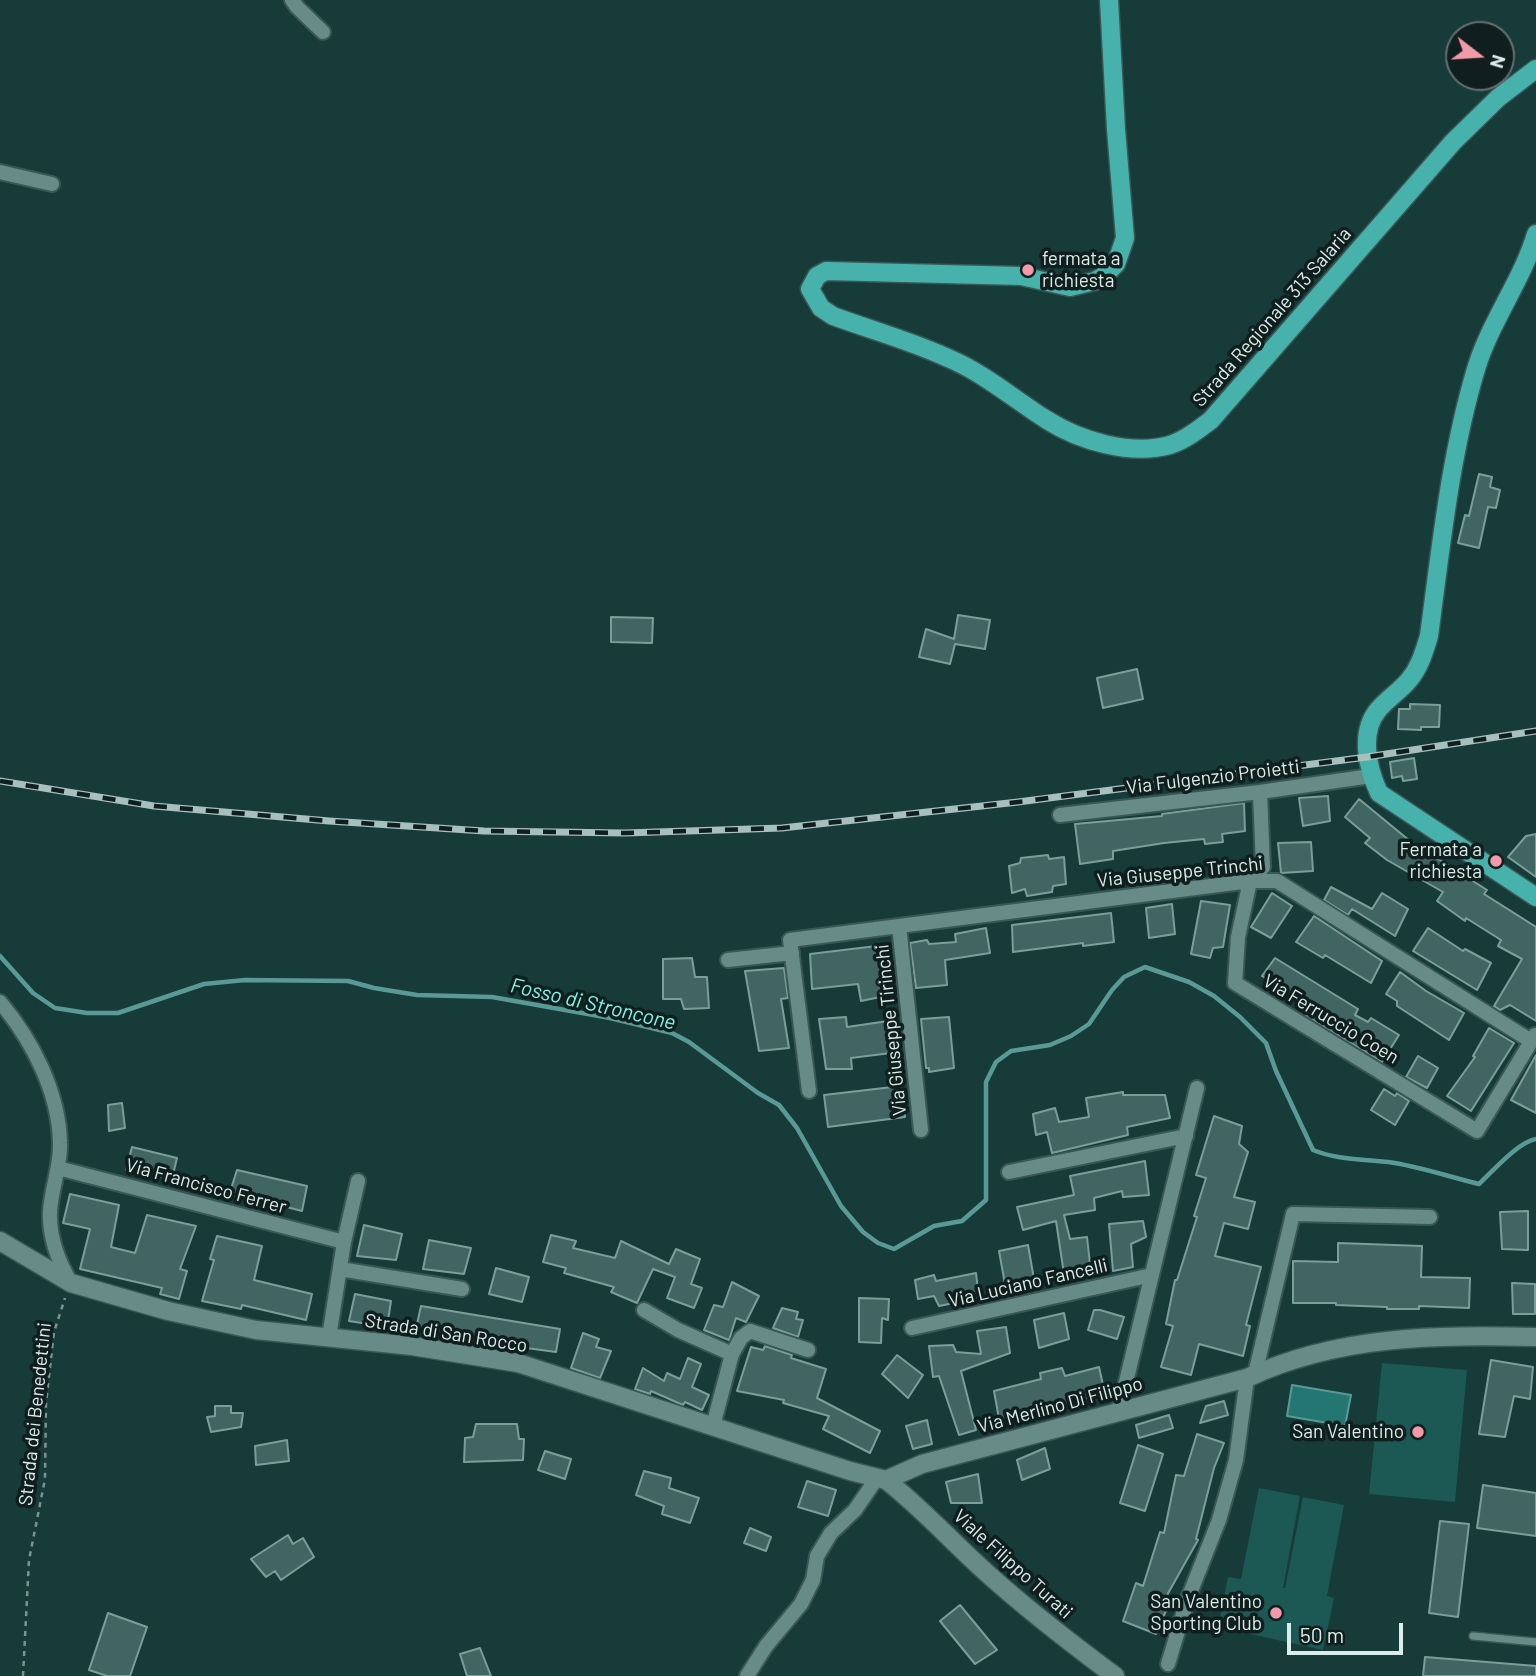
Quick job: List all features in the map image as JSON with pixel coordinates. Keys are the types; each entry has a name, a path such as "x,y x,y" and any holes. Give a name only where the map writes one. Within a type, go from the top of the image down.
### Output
{"main road":[{"name":"Strada Regionale 313 Salaria","path":"1109,0 1125,238 1116,264 1105,275 1095,281 1070,287 1021,276 826,271 817,276 810,289 821,308 833,316 949,358 982,376 1050,422 1078,436 1110,445 1137,448 1169,445 1193,434 1211,420 1452,142 1498,98 1536,69"},
{"path":"1536,234 1530,254 1476,367 1458,439 1429,636 1419,665 1408,681 1375,713 1368,734 1367,757 1371,776 1379,793 1536,897"},
{"name":"Strada di San Rocco","path":"0,1241 71,1283 193,1317 256,1330 412,1346 518,1363 881,1479"},
{"name":"Via Merlino Di Filippo","path":"881,1479 922,1464 1377,1340 1452,1335 1536,1337"},
{"name":"Viale Filippo Turati","path":"881,1479 928,1515 989,1575 1115,1676"}],"street":[{"path":"292,0 323,32"},
{"path":"0,172 52,184"},
{"name":"Via Fulgenzio Proietti","path":"1060,815 1371,776"},
{"name":"Via Ferruccio Coen","path":"1260,792 1262,867 1250,881 1238,937 1235,983 1477,1131 1534,1037"},
{"name":"Via Giuseppe Trinchi","path":"728,960 899,926 1250,881 1277,881 1534,1037"},
{"name":"Via Giuseppe Tirinchi","path":"899,926 921,1130"},
{"path":"791,946 809,1091"},
{"path":"0,1002 31,1049 47,1079 56,1107 60,1143 50,1212 51,1224 54,1249 71,1283"},
{"path":"1119,1411 1197,1088"},
{"path":"1009,1172 1185,1136"},
{"name":"Via Francisco Ferrer","path":"58,1168 344,1242"},
{"path":"329,1337 344,1242 358,1181"},
{"path":"1168,1664 1186,1601 1219,1520 1236,1460 1251,1376 1293,1214 1430,1217"},
{"path":"340,1269 461,1289"},
{"name":"Via Luciano Fancelli","path":"912,1328 1152,1275"},
{"path":"644,1310 678,1330 732,1354"},
{"path":"713,1426 732,1354 741,1338 750,1331 808,1350"},
{"path":"747,1676 766,1646 801,1604 813,1580 817,1556 831,1534 881,1479"}],"lane":[{"path":"1473,1636 1536,1642"}],"path":[{"name":"Strada dei Benedettini","path":"23,1676 29,1560 45,1479 46,1404 54,1332 71,1283"}],"shaded area":[{"name":"San Valentino","path":"1382,1363 1467,1370 1455,1502 1369,1494"},
{"path":"1292,1385 1351,1395 1345,1426 1287,1416"},
{"path":"1259,1488 1300,1496 1283,1588 1303,1497 1344,1505 1327,1596 1334,1598 1323,1650 1218,1627 1228,1577 1241,1579"}],"building":[{"path":"1479,474 1492,477 1490,487 1500,490 1496,508 1488,507 1479,548 1458,543 1465,515 1469,516"},
{"path":"958,615 990,620 985,649 955,644 950,664 919,657 926,629 954,639"},
{"path":"611,617 653,618 652,643 611,642"},
{"path":"1137,669 1143,699 1103,708 1097,678"},
{"path":"1410,704 1440,705 1439,727 1421,727 1421,730 1398,729 1399,709 1410,709"},
{"path":"1414,758 1417,779 1403,781 1402,776 1392,778 1390,762"},
{"path":"1328,796 1330,821 1303,826 1299,798"},
{"path":"1359,799 1410,841 1487,890 1484,894 1536,927 1536,1021 1510,1005 1500,1010 1494,1006 1522,959 1498,946 1501,940 1466,918 1465,921 1437,901 1443,892 1387,860 1365,843 1370,838 1345,817"},
{"path":"1244,803 1245,831 1222,834 1223,842 1205,844 1204,839 1164,843 1113,851 1113,859 1080,864 1075,824 1162,816"},
{"path":"1536,834 1536,877 1508,857 1526,836"},
{"path":"1311,842 1313,871 1281,873 1278,843"},
{"path":"1048,855 1049,859 1064,857 1066,884 1053,886 1052,892 1027,896 1025,889 1012,893 1009,866 1020,863 1021,858"},
{"path":"1331,887 1372,909 1382,893 1408,909 1395,936 1352,909 1348,915 1324,900"},
{"path":"1272,893 1292,906 1271,938 1251,927"},
{"path":"1201,901 1230,905 1223,947 1213,948 1210,958 1191,954"},
{"path":"1172,904 1175,934 1149,938 1146,908"},
{"path":"1111,913 1114,942 1013,952 1012,925"},
{"path":"1314,916 1382,961 1371,983 1325,955 1323,958 1296,942"},
{"path":"986,928 990,953 945,960 947,985 916,988 910,943 927,940 929,944 956,942 955,934"},
{"path":"1428,928 1463,951 1465,949 1491,963 1477,990 1413,951"},
{"path":"885,945 890,995 861,1001 858,984 812,989 810,954"},
{"path":"692,958 695,977 707,977 709,1008 684,1009 681,999 663,999 663,959"},
{"path":"1275,958 1358,1009 1355,1015 1368,1022 1371,1018 1399,1035 1382,1062 1305,1015 1310,1006 1262,976"},
{"path":"784,968 788,998 781,999 789,1048 759,1051 745,971"},
{"path":"1400,972 1464,1013 1449,1040 1397,1006 1397,1001 1386,994"},
{"path":"846,1017 847,1027 895,1020 899,1052 851,1058 852,1069 826,1069 819,1019"},
{"path":"949,1017 954,1068 929,1072 929,1068 926,1068 921,1019"},
{"path":"1489,1028 1514,1043 1471,1111 1447,1096 1475,1057 1473,1056"},
{"path":"1536,1055 1536,1113 1511,1100"},
{"path":"1418,1056 1438,1068 1427,1088 1406,1077"},
{"path":"901,1086 905,1117 828,1127 824,1095"},
{"path":"1384,1089 1409,1101 1395,1125 1371,1110"},
{"path":"1123,1092 1123,1095 1165,1095 1170,1118 1127,1127 1128,1135 1052,1153 1047,1132 1036,1135 1033,1114 1055,1108 1059,1122 1089,1117 1086,1098"},
{"path":"122,1103 125,1128 109,1131 108,1105"},
{"path":"1214,1116 1242,1126 1239,1144 1248,1152 1234,1197 1255,1202 1248,1229 1224,1223 1215,1256 1261,1267 1246,1325 1250,1326 1243,1356 1199,1344 1191,1375 1161,1367 1173,1326 1166,1324 1175,1280 1197,1217 1194,1216 1206,1178 1196,1175"},
{"path":"132,1147 177,1158 172,1179 126,1170"},
{"path":"1145,1161 1149,1195 1123,1197 1122,1191 1094,1198 1095,1210 1064,1215 1070,1239 1087,1237 1091,1273 1065,1281 1056,1221 1023,1230 1017,1207 1074,1195 1070,1176"},
{"path":"237,1170 307,1186 302,1211 244,1196 229,1195"},
{"path":"70,1194 119,1205 111,1247 135,1253 147,1215 196,1226 180,1269 187,1271 179,1299 160,1294 162,1288 80,1269 90,1229 63,1223"},
{"path":"1528,1211 1528,1250 1502,1249 1500,1212"},
{"path":"1143,1221 1146,1237 1131,1244 1133,1267 1113,1271 1109,1224"},
{"path":"364,1225 402,1234 396,1260 357,1256"},
{"path":"551,1235 576,1241 573,1248 615,1258 621,1241 669,1264 676,1249 700,1259 691,1284 702,1288 694,1308 667,1298 675,1277 653,1269 637,1303 611,1292 614,1287 564,1273 566,1268 543,1262"},
{"path":"217,1236 262,1246 254,1280 312,1294 306,1320 242,1305 241,1309 202,1301 214,1260 210,1259"},
{"path":"429,1240 471,1248 464,1274 423,1269"},
{"path":"1338,1243 1422,1246 1421,1277 1470,1278 1469,1308 1419,1306 1419,1309 1387,1309 1336,1303 1293,1303 1293,1261 1338,1262"},
{"path":"1028,1245 1035,1285 1006,1290 999,1251"},
{"path":"496,1268 529,1277 522,1302 489,1294"},
{"path":"976,1273 979,1298 939,1306 934,1296 918,1299 915,1280 934,1275 936,1281"},
{"path":"732,1282 759,1296 746,1322 736,1318 729,1340 704,1330 714,1305 723,1307"},
{"path":"1512,1283 1535,1284 1535,1314 1513,1314"},
{"path":"355,1294 391,1301 387,1327 349,1321"},
{"path":"859,1298 889,1299 888,1320 882,1318 881,1343 859,1342"},
{"path":"421,1306 560,1329 556,1352 415,1333"},
{"path":"782,1308 798,1312 796,1319 803,1320 798,1337 773,1328"},
{"path":"1094,1310 1124,1317 1117,1339 1088,1330"},
{"path":"1064,1313 1069,1339 1039,1348 1034,1320"},
{"path":"1006,1327 1010,1353 961,1371 976,1430 959,1435 939,1376 933,1377 929,1346 953,1345 956,1352 981,1354 977,1331"},
{"path":"583,1333 599,1339 596,1347 611,1351 600,1378 571,1368"},
{"path":"765,1346 826,1369 817,1398 880,1431 870,1453 823,1429 829,1416 783,1403 784,1400 737,1391 751,1347 763,1350"},
{"path":"897,1355 923,1375 908,1398 882,1374"},
{"path":"688,1358 701,1364 692,1387 709,1395 702,1410 651,1391 650,1394 635,1389 643,1368 664,1381 667,1373 680,1379"},
{"path":"1491,1360 1533,1367 1530,1399 1514,1396 1505,1437 1479,1434"},
{"path":"1099,1367 1105,1394 999,1419 994,1391 1041,1379 1040,1373 1062,1368 1065,1376"},
{"path":"1224,1401 1228,1415 1200,1423 1206,1406"},
{"path":"215,1406 231,1406 231,1413 243,1413 241,1427 211,1432 207,1417 215,1416"},
{"path":"1169,1415 1173,1428 1139,1438 1136,1425"},
{"path":"927,1420 932,1444 913,1449 906,1426"},
{"path":"476,1424 517,1424 519,1439 524,1439 523,1460 464,1462 465,1438 473,1437"},
{"path":"1197,1434 1224,1443 1214,1468 1196,1539 1198,1540 1166,1597 1171,1599 1156,1634 1123,1621 1136,1583 1143,1586 1160,1532 1164,1533 1176,1475 1184,1476"},
{"path":"287,1440 289,1461 256,1465 255,1446"},
{"path":"1138,1445 1163,1454 1145,1511 1120,1503"},
{"path":"1045,1448 1050,1469 1022,1480 1017,1460"},
{"path":"545,1451 571,1459 565,1479 538,1470"},
{"path":"644,1471 671,1478 669,1488 699,1498 690,1523 662,1514 664,1506 636,1495"},
{"path":"978,1474 982,1503 951,1503 946,1482"},
{"path":"807,1481 836,1490 828,1516 798,1507"},
{"path":"1483,1485 1536,1493 1536,1536 1477,1528"},
{"path":"1440,1521 1469,1524 1458,1617 1429,1613"},
{"path":"750,1528 771,1537 766,1551 744,1543"},
{"path":"288,1535 293,1544 303,1538 314,1557 281,1580 275,1571 266,1577 251,1559"},
{"path":"960,1605 997,1650 975,1664 940,1621"},
{"path":"108,1613 147,1627 130,1676 107,1676 89,1670"},
{"path":"480,1648 491,1676 467,1676 460,1654"},
{"path":"1425,1657 1536,1666 1536,1676 1423,1676"}],"waterway":[{"name":"Fosso di Stroncone","path":"0,956 33,993 55,1008 87,1013 118,1013 204,984 245,980 348,981 417,995 492,997 610,1018 672,1033 779,1105 797,1128 841,1206 863,1232 878,1243 894,1249 934,1226 962,1221 986,1200 986,1082 996,1062 1011,1051 1050,1045 1071,1036 1089,1024 1124,977 1145,967 1189,982 1214,996 1266,1043 1276,1071 1313,1150 1341,1157 1411,1166 1479,1184 1521,1145 1536,1139"}],"railway":[{"path":"0,781 154,806 484,831 625,833 782,828 1018,802 1367,757 1536,731"}],"place":[{"name":"fermata a richiesta","path":"1028,270"},
{"name":"Fermata a richiesta","path":"1496,861"},
{"name":"San Valentino","path":"1418,1432"},
{"name":"San Valentino Sporting Club","path":"1276,1613"}]}
